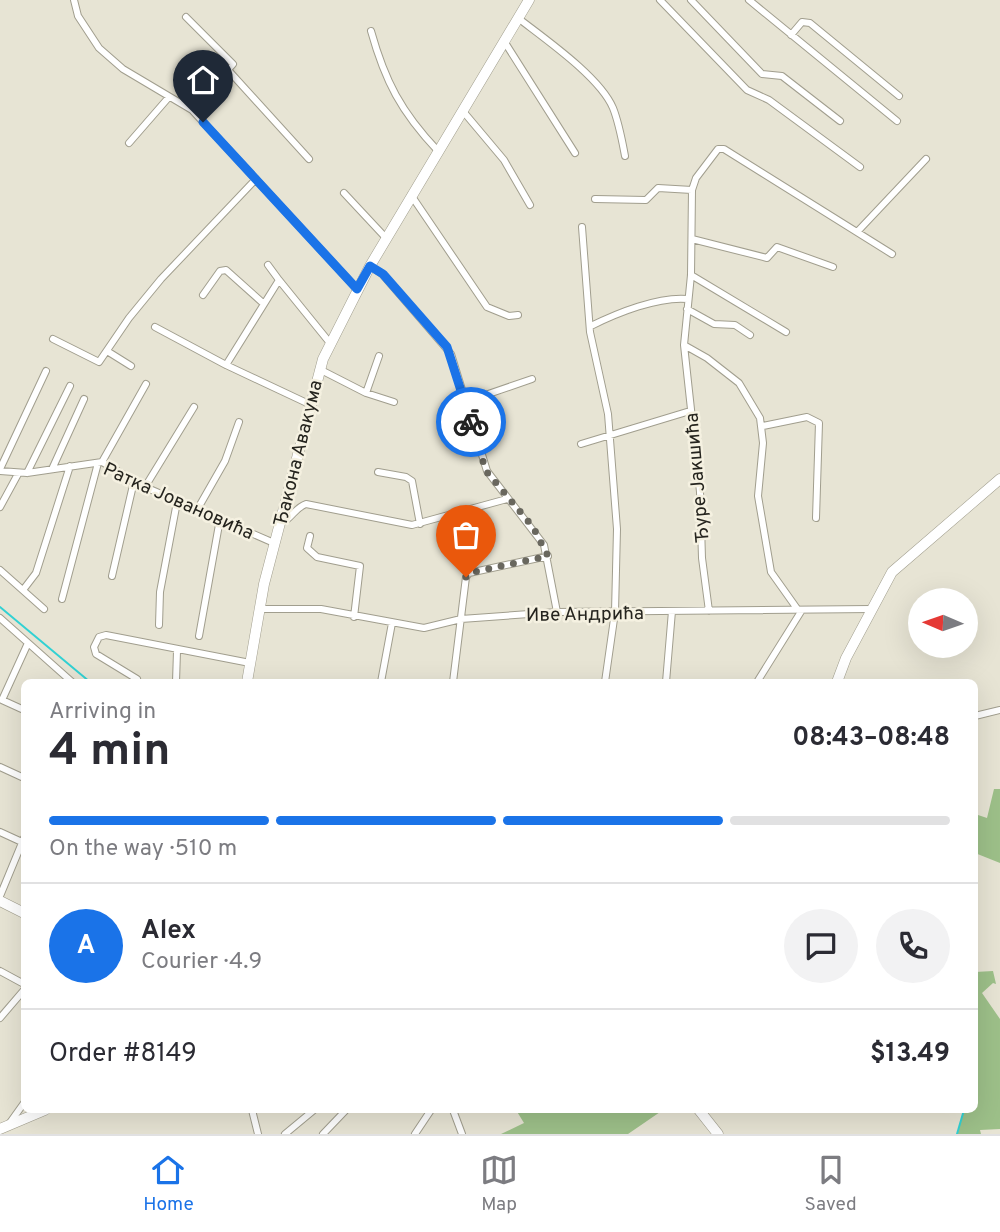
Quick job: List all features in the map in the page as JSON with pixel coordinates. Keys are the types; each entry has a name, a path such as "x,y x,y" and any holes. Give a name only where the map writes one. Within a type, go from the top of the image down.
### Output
{"main road":[{"name":"Ђакона Авакума","path":"247,679 259,610 279,523 319,369 370,266 529,0"},
{"path":"838,679 892,572 1000,479"},
{"path":"0,898 21,911"},
{"path":"4,1127 34,1113"},
{"path":"701,1113 718,1134"}],"street":[{"path":"74,0 78,16 99,48 123,69 192,110 357,289"},
{"path":"660,0 747,90 769,100 860,167"},
{"path":"691,0 762,74 782,76 840,121"},
{"path":"749,0 897,121"},
{"path":"186,17 233,64 192,110"},
{"path":"519,18 561,51 602,92 612,106 625,156"},
{"path":"791,36 802,22 810,23 899,96"},
{"path":"370,31 383,73 400,105 411,123 438,151"},
{"path":"505,41 575,153"},
{"path":"229,71 309,159"},
{"path":"129,143 169,97"},
{"path":"462,110 504,160 530,205"},
{"path":"595,200 646,200 658,188 692,190 696,178 718,149 724,149 892,254"},
{"path":"858,231 926,159"},
{"path":"52,339 95,363 161,279 256,179"},
{"name":"Ђуре Јакшића","path":"692,190 691,275 684,345 700,492 702,558 709,611"},
{"path":"344,193 386,238"},
{"path":"411,195 487,307 509,316 518,314"},
{"path":"582,227 590,332 611,436 617,528 615,612 605,679"},
{"path":"692,239 767,258 777,247 833,267"},
{"path":"268,265 330,343"},
{"path":"370,266 383,274 447,347 486,471 533,527 548,556 557,612"},
{"path":"203,295 220,271 226,270 264,304"},
{"path":"691,275 786,332"},
{"path":"226,365 279,280"},
{"path":"591,326 611,316 663,300 688,299"},
{"path":"687,309 714,324 735,325 750,335"},
{"path":"155,327 226,365 309,404"},
{"path":"684,345 707,358 739,383 763,426 758,496 771,572 800,610 759,679"},
{"path":"107,351 131,366"},
{"path":"366,393 379,356"},
{"path":"319,369 366,393 394,402"},
{"path":"0,470 46,371"},
{"path":"465,402 532,379"},
{"path":"62,599 100,463 146,384"},
{"path":"27,473 70,386"},
{"path":"53,467 84,399"},
{"path":"145,487 194,407"},
{"path":"581,444 690,411"},
{"path":"763,426 807,417 820,423 816,518"},
{"path":"197,510 225,461 239,422"},
{"name":"Ратка Јовановића","path":"0,470 18,474 53,467 100,463 177,502 275,543"},
{"path":"23,590 36,573 69,466"},
{"path":"378,472 412,481 421,524"},
{"path":"0,507 18,474"},
{"path":"112,576 134,481"},
{"path":"279,523 287,521 298,507 306,504 387,523 421,524 507,499"},
{"path":"159,625 160,593 177,502"},
{"path":"199,636 220,519"},
{"path":"310,536 307,548 314,555 360,566 355,617"},
{"path":"453,679 469,573 548,556"},
{"path":"0,570 44,609"},
{"name":"Иве Андрића","path":"259,610 321,609 424,628 461,619 557,612 872,608"},
{"path":"666,679 672,611"},
{"path":"0,618 69,679"},
{"path":"382,679 392,623"},
{"path":"136,679 96,654 94,649 99,637 106,635 177,651 250,663"},
{"path":"21,709 2,700 28,643"},
{"path":"176,679 177,651"},
{"path":"978,715 1000,710"},
{"path":"0,767 21,777"},
{"path":"0,832 21,840"},
{"path":"0,898 21,848"},
{"path":"0,971 21,982"},
{"path":"0,1018 21,994"},
{"path":"4,1127 21,1107"},
{"path":"253,1113 258,1134"},
{"path":"289,1133 311,1113"},
{"path":"323,1134 343,1113"},
{"path":"415,1134 429,1113"},
{"path":"454,1113 462,1134"}],"green space":[{"path":"994,789 1000,789 1000,863 978,854 978,815 987,818"},
{"path":"993,971 996,984 993,983 982,993 1000,1019 1000,1129 980,1130 981,1134 957,1134 963,1113 978,1113 978,972"},
{"path":"518,1113 659,1113 628,1134 501,1134 524,1123"}],"waterway":[{"path":"0,607 86,679"},
{"path":"957,1134 963,1113"}],"way so far":[{"path":"466,577 469,573 548,556 533,527 495,485 486,471 471,422"}],"route":[{"path":"203,122 357,289 370,266 383,274 447,347 471,422"}]}
